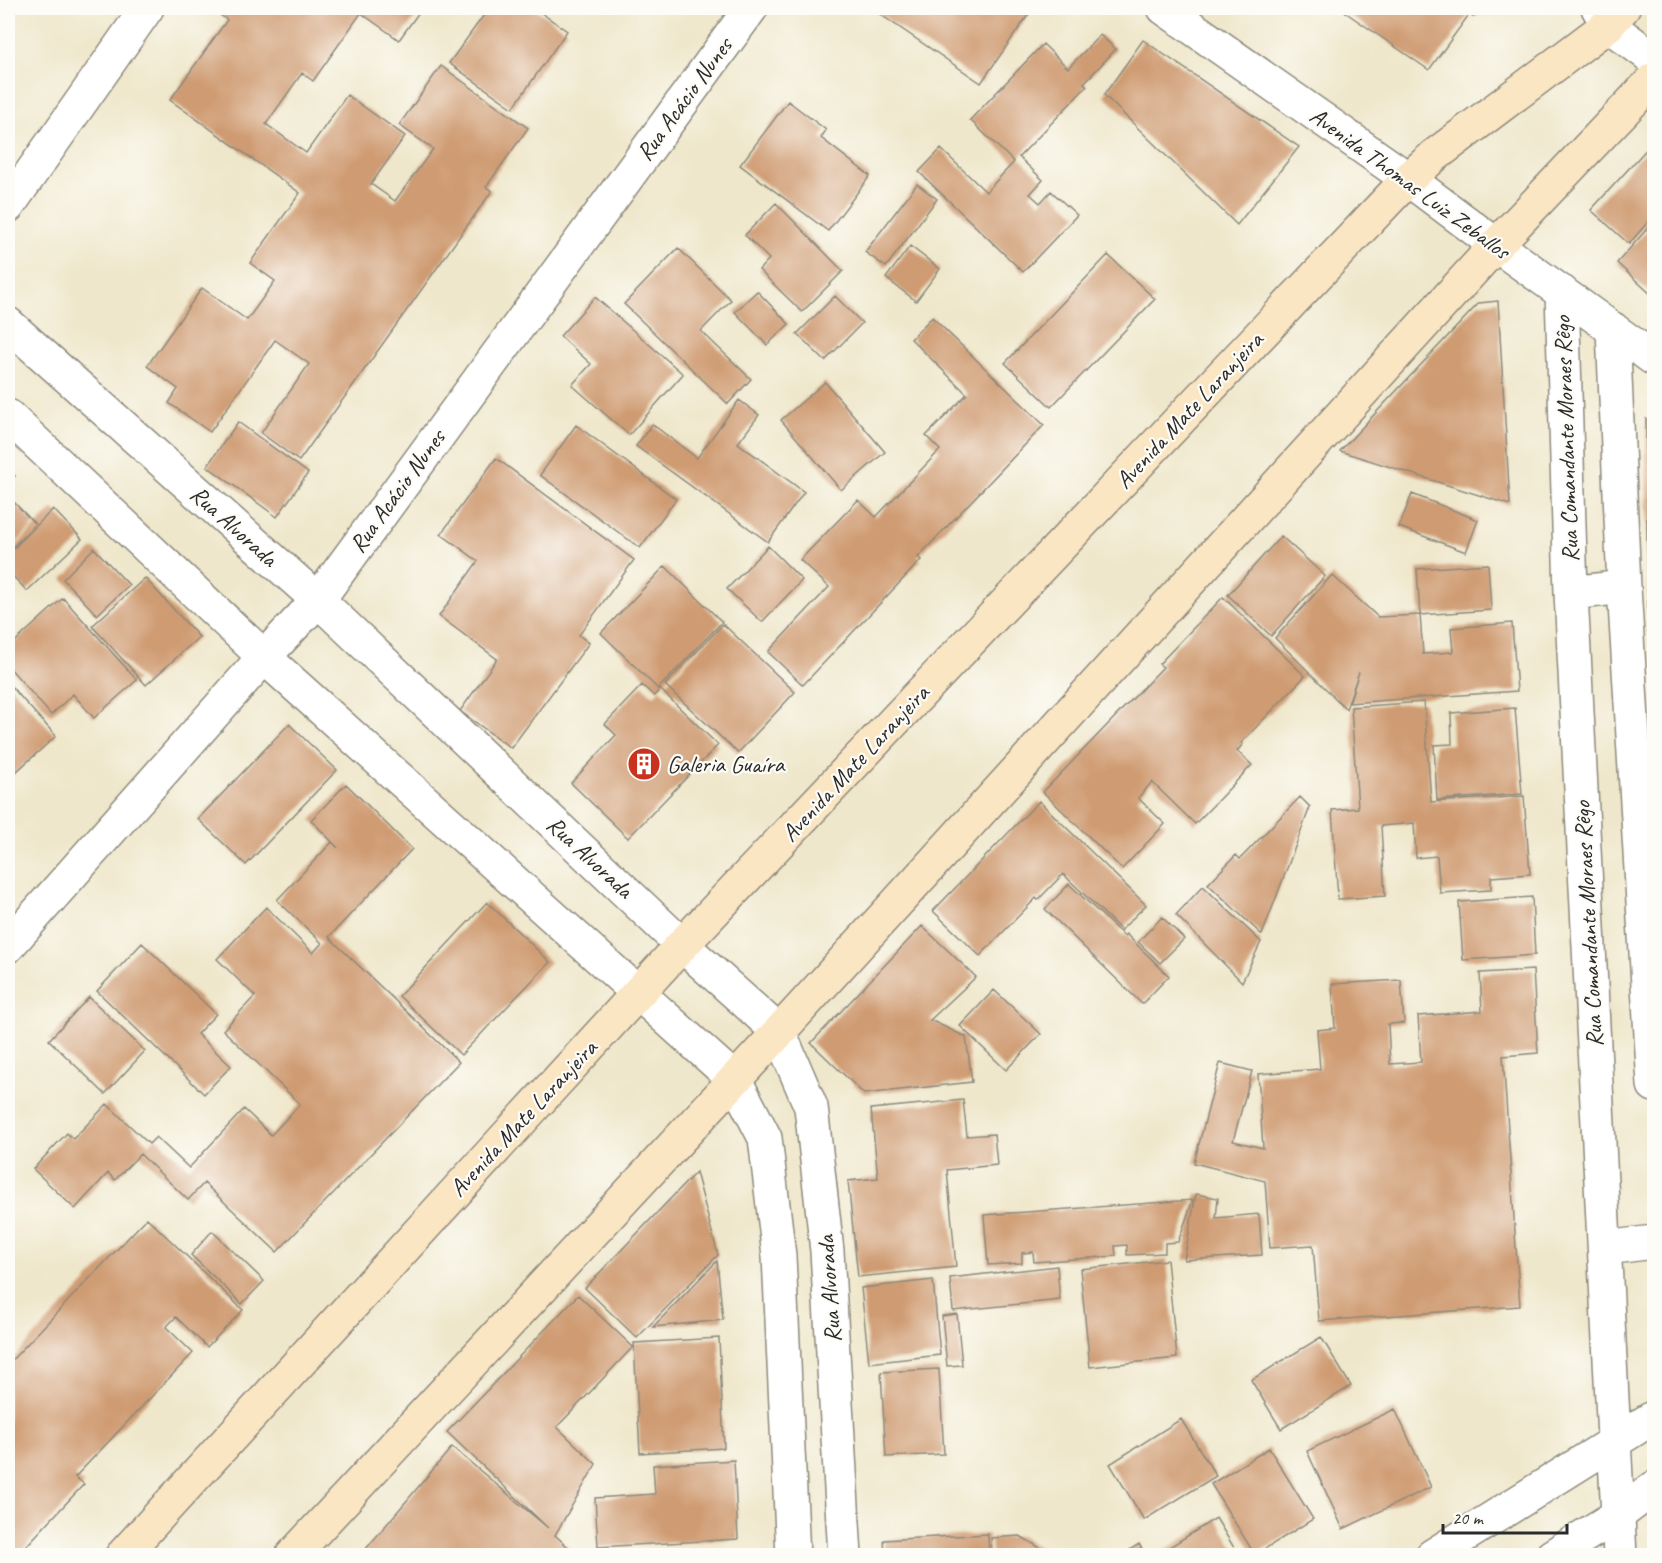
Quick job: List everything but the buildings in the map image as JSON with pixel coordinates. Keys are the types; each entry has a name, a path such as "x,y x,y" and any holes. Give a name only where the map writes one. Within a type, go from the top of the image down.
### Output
{"main road":[{"name":"Avenida Mate Laranjeira","path":"122,1556 682,945 1408,179 1610,13"},
{"path":"292,1556 780,1032 1496,245 1654,78"}],"street":[{"path":"8,206 147,8"},
{"name":"Rua Acácio Nunes","path":"8,946 264,657 318,600 751,8"},
{"name":"Avenida Thomas Luiz Zeballos","path":"1164,8 1408,179 1654,359"},
{"path":"1610,13 1654,59"},
{"name":"Rua Comandante Moraes Rêgo","path":"1562,292 1571,593 1620,1556"},
{"name":"Rua Alvorada","path":"8,324 318,600 682,945 780,1032 811,1107 827,1251 845,1556"},
{"path":"1613,329 1624,587 1654,1085"},
{"name":"Rua Alvorada","path":"8,416 264,657 735,1080 765,1138 779,1256 794,1556"},
{"path":"1571,593 1624,587"},
{"path":"1605,1248 1654,1242"},
{"path":"779,1256 827,1251"},
{"path":"1432,1556 1654,1417"},
{"path":"1552,1556 1618,1515 1654,1488"}],"place":[{"name":"Galeria Guaíra","path":"644,764"}]}
